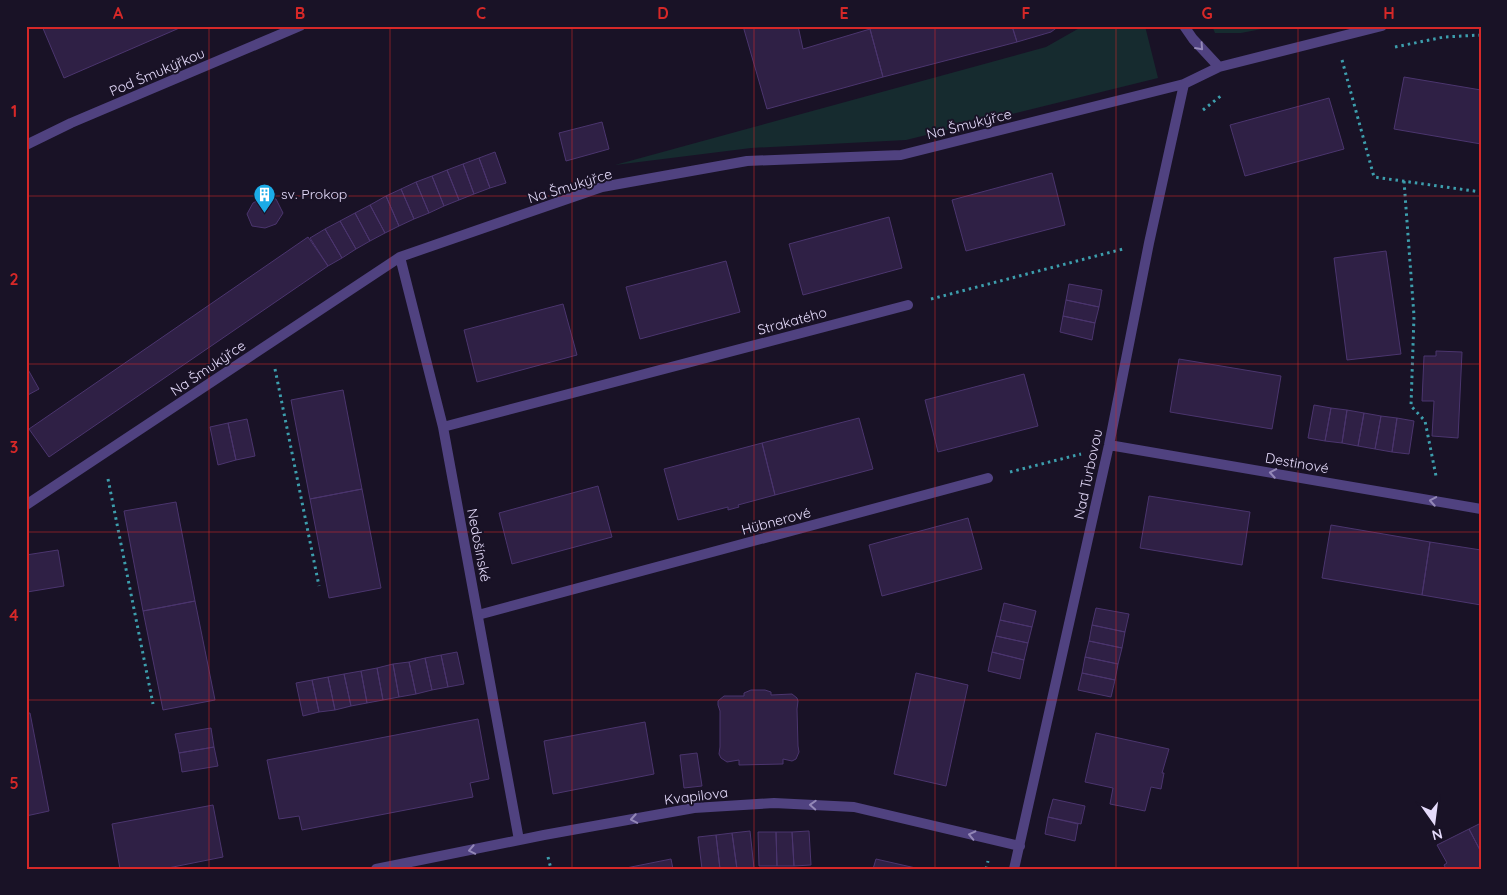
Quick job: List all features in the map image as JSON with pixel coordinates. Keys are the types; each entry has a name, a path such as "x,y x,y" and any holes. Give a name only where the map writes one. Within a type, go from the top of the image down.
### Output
{"street":[{"name":"Pod Šmukýřkou","path":"26,145 71,122 300,26"},
{"path":"1184,26 1193,39 1219,67"},
{"name":"Na Šmukýřce","path":"26,505 400,257 602,187 748,161 901,154 1184,84 1219,67 1382,26"},
{"name":"Nad Turbovou","path":"1014,869 1109,445 1149,242 1184,84"},
{"name":"Nedošínské","path":"400,257 443,427 520,840"},
{"name":"Strakatého","path":"443,427 908,305"},
{"name":"Destinové","path":"1109,445 1481,509"},
{"name":"Hübnerové","path":"478,615 988,478"},
{"name":"Kvapilova","path":"376,869 694,808 774,803 854,807 1020,846"}],"path":[{"path":"1389,48 1444,37 1481,35"},
{"path":"1333,61 1342,58 1374,177 1481,192"},
{"path":"1202,111 1223,94"},
{"path":"1404,181 1414,316 1411,406 1425,421 1436,478"},
{"path":"908,305 1149,242"},
{"path":"270,344 319,586"},
{"path":"988,478 1081,453"},
{"path":"104,454 153,704"},
{"path":"980,861 986,869"}],"green space":[{"path":"1083,26 1145,26 1158,78 906,140 751,148 615,165 1046,47"},
{"path":"1212,26 1277,26 1241,33 1215,33"}],"building":[{"path":"42,26 184,26 64,78"},
{"path":"743,26 798,26 803,49 870,29 883,77 767,109"},
{"path":"879,26 1012,26 1017,42 883,77 870,29"},
{"path":"1012,26 1059,26 1051,32 1017,42"},
{"path":"1404,77 1481,90 1481,144 1394,129"},
{"path":"1329,98 1344,149 1245,176 1230,125"},
{"path":"602,122 609,149 566,161 559,133"},
{"path":"495,152 506,183 490,188 479,158"},
{"path":"479,158 490,188 474,194 463,164"},
{"path":"463,164 474,194 459,200 447,170"},
{"path":"447,170 459,200 444,206 432,176"},
{"path":"1052,173 1065,225 966,251 952,200"},
{"path":"432,176 444,206 429,213 416,182"},
{"path":"416,182 429,213 414,219 401,189"},
{"path":"401,189 414,219 399,226 386,196"},
{"path":"386,196 399,226 385,233 370,205"},
{"name":"sv. Prokop","path":"264,197 276,199 283,213 276,224 265,228 252,226 247,214 253,203"},
{"path":"370,205 385,233 370,241 355,213"},
{"path":"355,213 370,241 356,249 340,221"},
{"path":"889,217 902,268 803,295 789,244"},
{"path":"340,221 356,249 342,258 325,229"},
{"path":"325,229 342,258 328,266 310,238"},
{"path":"308,237 328,266 49,457 29,429"},
{"path":"1386,251 1401,354 1347,360 1334,258"},
{"path":"726,261 740,312 640,339 626,287"},
{"path":"1069,284 1102,290 1099,307 1066,300"},
{"path":"1066,300 1099,307 1095,323 1063,316"},
{"path":"563,304 577,355 477,382 464,330"},
{"path":"1063,316 1095,323 1092,340 1060,332"},
{"path":"1436,351 1462,352 1458,438 1432,436 1434,401 1422,401 1424,356 1436,356"},
{"path":"1179,359 1281,376 1272,429 1170,412"},
{"path":"26,366 39,389 26,396"},
{"path":"1024,374 1038,426 938,452 925,400"},
{"path":"343,390 362,489 310,499 291,400"},
{"path":"1314,405 1331,408 1325,441 1308,438"},
{"path":"1331,408 1347,410 1342,443 1325,441"},
{"path":"1347,410 1364,413 1358,446 1342,443"},
{"path":"1364,413 1381,416 1375,449 1358,446"},
{"path":"1381,416 1397,418 1392,452 1375,449"},
{"path":"859,418 873,469 775,495 762,443"},
{"path":"1397,418 1414,421 1409,454 1392,452"},
{"path":"247,419 255,456 236,460 228,423"},
{"path":"228,423 236,460 218,465 210,427"},
{"path":"762,443 775,495 738,505 739,507 728,510 728,507 678,520 664,469"},
{"path":"598,486 612,537 512,564 499,513"},
{"path":"362,489 381,588 329,598 310,499"},
{"path":"1149,496 1250,512 1242,565 1140,548"},
{"path":"176,502 195,601 143,611 124,511"},
{"path":"968,518 982,569 882,596 869,545"},
{"path":"1331,525 1430,542 1422,595 1322,578"},
{"path":"1430,542 1481,550 1481,605 1422,595"},
{"path":"58,550 64,586 27,592 26,555"},
{"path":"195,601 215,700 163,710 143,611"},
{"path":"1004,603 1036,611 1032,627 1000,620"},
{"path":"1096,608 1129,614 1125,632 1092,625"},
{"path":"1000,620 1032,627 1028,643 996,636"},
{"path":"1092,625 1125,632 1122,648 1089,641"},
{"path":"996,636 1028,643 1024,660 992,652"},
{"path":"1089,641 1122,648 1118,664 1085,657"},
{"path":"457,652 464,684 448,687 441,655"},
{"path":"992,652 1024,660 1020,679 988,671"},
{"path":"441,655 448,687 432,690 425,658"},
{"path":"1085,657 1118,664 1115,680 1082,673"},
{"path":"425,658 432,690 416,694 409,662"},
{"path":"409,662 416,694 399,697 393,664"},
{"path":"393,664 399,697 383,700 377,668"},
{"path":"377,668 383,700 367,703 361,671"},
{"path":"361,671 367,703 351,706 344,674"},
{"path":"916,673 968,685 946,786 894,774"},
{"path":"1082,673 1115,680 1111,697 1078,690"},
{"path":"344,674 351,706 335,710 328,677"},
{"path":"328,677 335,710 319,712 312,680"},
{"path":"312,680 319,712 303,716 296,683"},
{"path":"751,690 765,690 771,692 771,695 792,694 797,698 799,752 796,759 792,761 783,759 783,764 739,765 739,760 727,762 721,758 719,754 720,711 718,701 724,696 744,696 744,693"},
{"path":"26,713 30,713 49,811 26,816"},
{"path":"478,719 489,779 470,783 473,797 302,830 299,816 279,819 267,760"},
{"path":"645,722 654,774 553,794 544,741"},
{"path":"211,728 214,747 179,753 175,734"},
{"path":"1096,733 1169,749 1162,773 1164,773 1161,789 1151,787 1145,811 1110,804 1113,788 1085,782"},
{"path":"214,747 218,766 182,772 179,753"},
{"path":"697,753 702,786 684,788 680,755"},
{"path":"1053,799 1085,806 1081,824 1048,817"},
{"path":"213,805 223,857 163,869 120,869 112,824"},
{"path":"1048,817 1078,824 1075,841 1045,834"},
{"path":"1481,823 1481,852 1469,829"},
{"path":"1469,829 1481,852 1481,869 1446,869 1444,865 1447,863 1437,845"},
{"path":"750,831 754,868 737,869 732,833"},
{"path":"809,831 811,865 794,866 792,832"},
{"path":"758,832 776,832 777,866 759,866"},
{"path":"776,832 792,832 794,866 777,866"},
{"path":"732,833 737,869 720,869 716,835"},
{"path":"716,835 720,869 702,869 698,837"},
{"path":"671,859 673,869 621,869"},
{"path":"876,859 920,869 873,869"}],"place":[{"name":"sv. Prokop","path":"265,213"}]}
